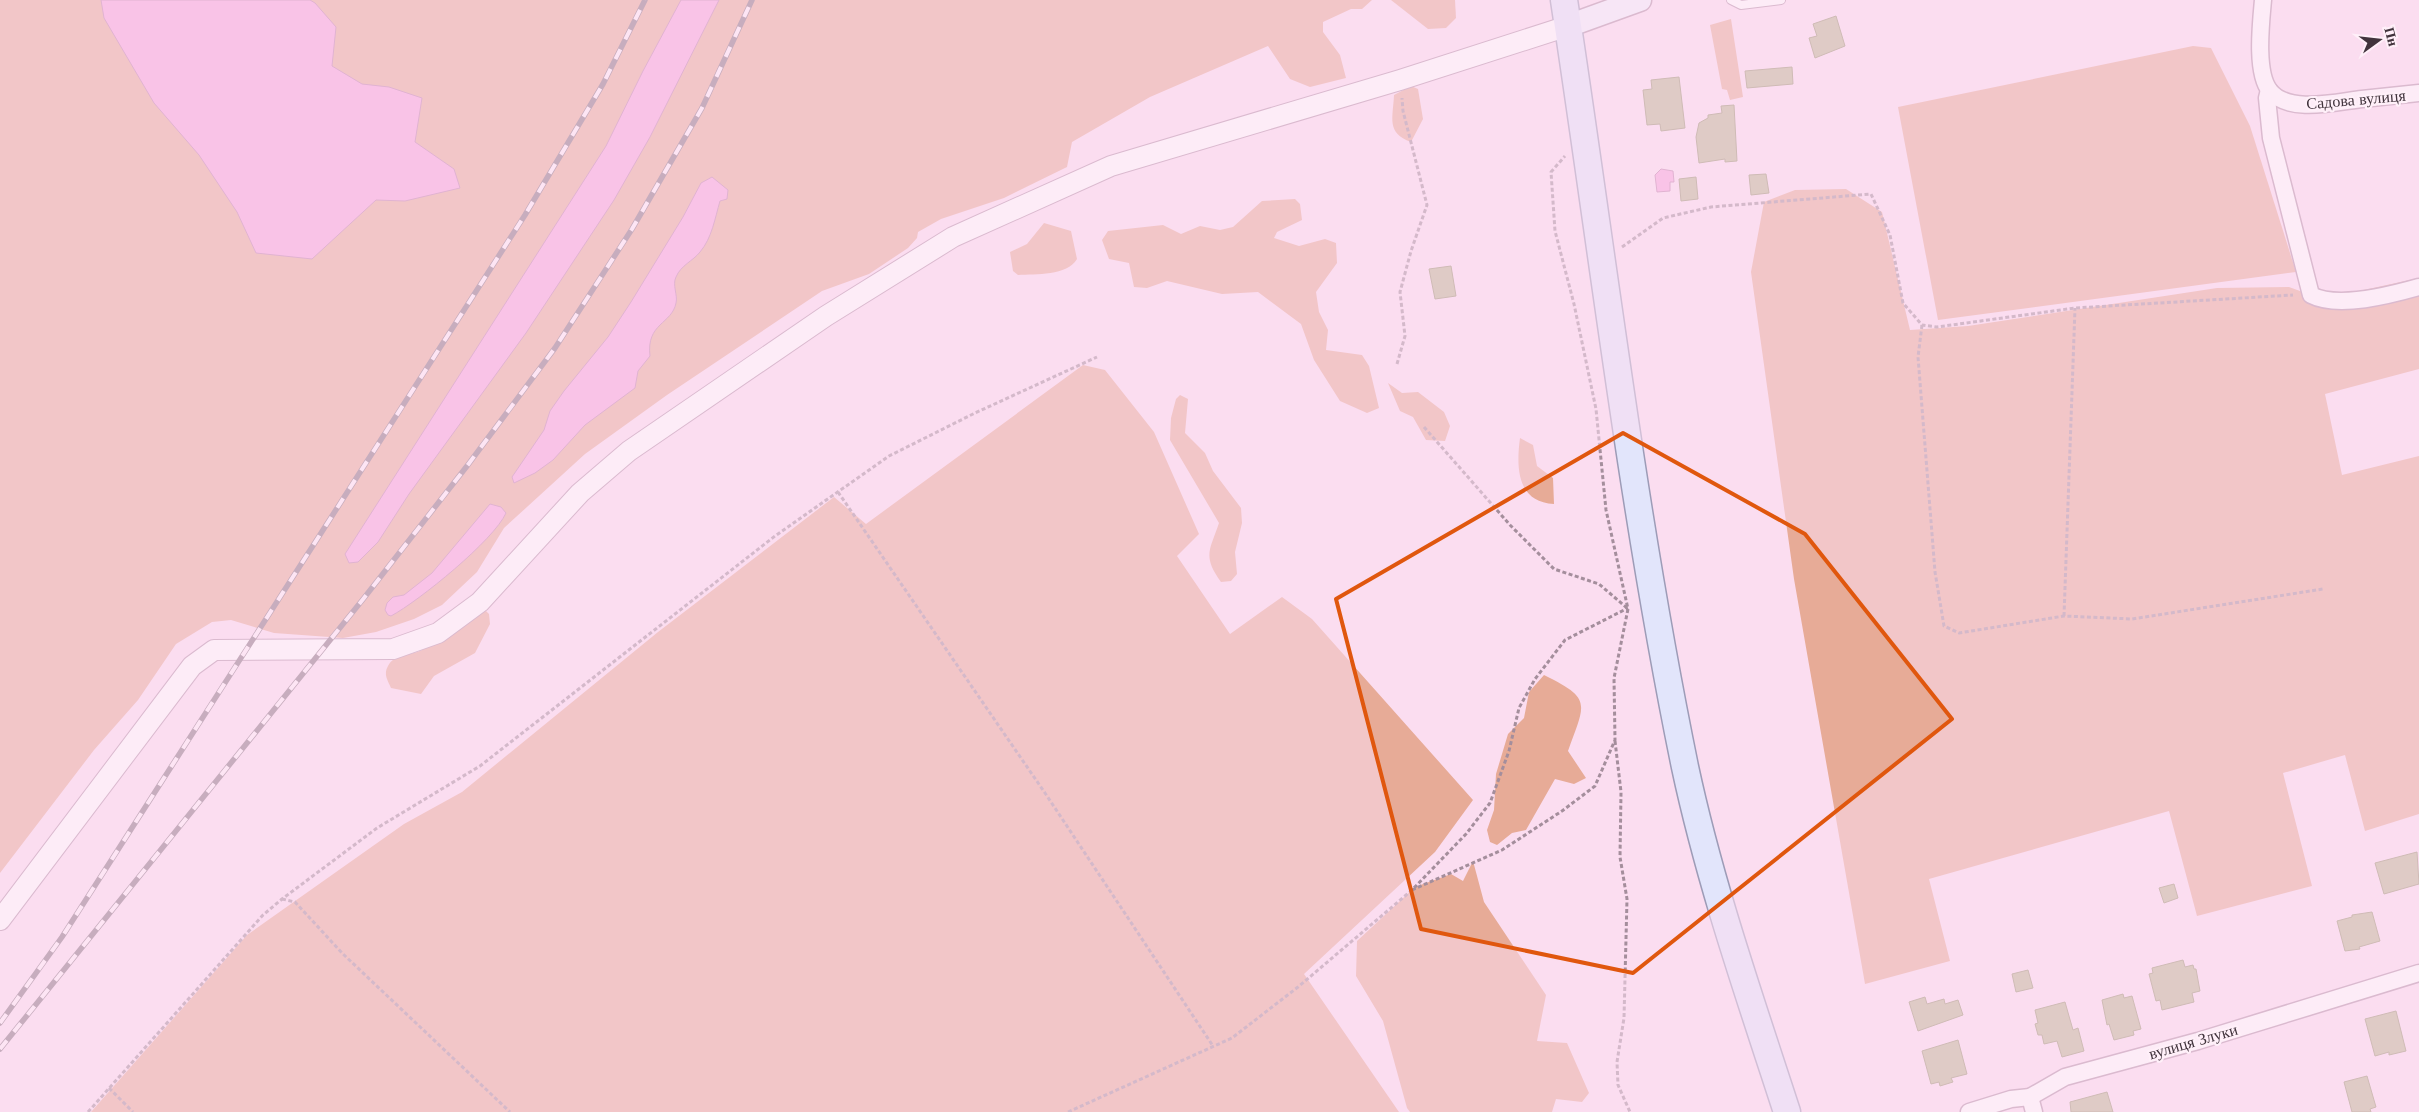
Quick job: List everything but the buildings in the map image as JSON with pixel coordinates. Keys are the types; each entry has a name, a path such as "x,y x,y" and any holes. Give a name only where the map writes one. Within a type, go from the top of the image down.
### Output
{"main road":[{"path":"1564,0 1654,602 1686,769 1706,851 1730,936 1787,1112"},
{"path":"1568,26 1640,0"}],"street":[{"path":"2263,0 2260,35 2261,65 2269,90 2267,98 2272,138 2311,295 2319,299 2353,300 2419,287"},
{"path":"0,920 192,666 214,650 393,649 438,633 480,602 580,493 630,451 818,322 953,237 1111,166 1400,80 1568,26"},
{"name":"Садова вулиця","path":"2269,90 2284,101 2302,104 2324,104 2419,94"},
{"name":"вулиця Злуки","path":"1969,1112 2011,1099 2032,1104 2065,1077 2198,1041 2419,973"}],"lane":[{"path":"1732,0 1741,5 1780,0"}],"path":[{"path":"1398,364 1405,336 1400,292 1410,251 1427,205 1403,111 1400,80"},
{"path":"1584,134 1551,172 1554,231 1574,304 1596,409 1606,510 1628,608 1614,678 1615,740 1621,792 1620,857 1627,899 1624,1018 1617,1062 1618,1085 1630,1112"},
{"path":"1601,249 1626,246 1663,218 1711,207 1871,194 1890,235 1903,303 1922,326 1937,327 2075,308 2263,295 2311,295"},
{"path":"2064,616 2075,308"},
{"path":"1922,326 1918,357 1935,572 1944,626 1959,633 2064,616 2132,619 2323,589"},
{"path":"88,1112 263,915 282,899 377,828 480,766 775,536 889,456 1097,357"},
{"path":"1424,427 1510,525 1554,570 1599,584 1628,608"},
{"path":"838,492 1045,793 1214,1046"},
{"path":"1068,1112 1232,1038 1298,987 1412,890 1466,834 1490,803 1509,751 1519,708 1535,679 1566,640 1628,608 1654,602"},
{"path":"1412,890 1502,850 1562,811 1595,786 1615,740"},
{"path":"282,899 295,902 343,954 510,1112"},
{"path":"109,1088 132,1112"}],"highlighted area":[{"path":"1623,433 1805,534 1952,719 1633,973 1421,929 1336,599"}],"shaded area":[{"path":"0,0 1372,0 1362,9 1351,9 1323,22 1323,32 1340,55 1346,78 1310,87 1290,79 1268,46 1150,97 1072,142 1067,167 1004,198 941,219 918,232 917,238 908,248 869,274 822,291 667,395 585,454 504,528 477,572 442,605 414,619 376,632 343,638 274,633 231,620 212,622 176,644 138,700 94,750 0,873"},
{"path":"101,0 310,0 315,3 336,27 332,66 362,84 389,87 422,98 415,142 454,169 460,188 405,201 376,200 312,259 256,253 237,212 199,155 154,103 104,18"},
{"path":"681,0 719,0 650,137 614,200 526,333 409,494 378,542 358,562 349,563 345,554 606,146"},
{"path":"1391,0 1455,0 1456,18 1446,28 1428,29"},
{"path":"1731,19 1743,97 1730,100 1727,90 1722,89 1710,25"},
{"path":"2193,46 2211,48 2250,126 2296,272 1938,320 1898,107"},
{"path":"1411,86 1418,89 1423,119 1411,142 1403,138 1394,129 1392,118 1394,95"},
{"path":"1661,169 1673,171 1674,182 1670,182 1670,191 1657,192 1655,175"},
{"path":"712,177 728,190 727,199 720,201 713,228 704,246 681,269 676,277 676,303 674,310 655,330 650,345 650,356 638,371 635,388 585,425 553,460 535,473 514,483 512,477 544,430 550,411 608,337 683,217 701,183"},
{"path":"1846,189 1882,212 1910,330 1968,326 2217,288 2289,287 2322,299 2419,278 2419,369 2325,394 2342,475 2419,456 2419,814 2365,831 2345,755 2283,773 2312,886 2197,916 2169,811 1929,879 1950,961 1865,984 1794,579 1751,272 1764,202 1795,190"},
{"path":"1295,199 1300,204 1302,220 1277,232 1274,238 1299,246 1325,239 1336,243 1337,263 1316,292 1319,312 1328,330 1326,350 1362,355 1369,366 1379,408 1367,413 1340,401 1314,360 1301,324 1258,292 1222,294 1167,281 1147,288 1134,287 1129,263 1109,259 1102,240 1108,231 1163,225 1181,234 1200,226 1220,230 1233,227 1262,201"},
{"path":"1044,223 1071,231 1077,259 1066,269 1059,271 1018,275 1013,271 1010,252 1027,244"},
{"path":"1083,365 1105,370 1154,432 1199,534 1177,556 1230,634 1282,597 1312,619 1473,800 1435,852 1304,974 1399,1112 91,1112 247,935 404,824 462,792 658,632 834,497 866,524"},
{"path":"1388,383 1402,393 1418,392 1444,412 1450,426 1445,441 1426,440 1413,417 1400,411"},
{"path":"1180,395 1188,399 1185,433 1205,453 1213,471 1241,508 1242,523 1235,552 1237,574 1231,581 1221,582 1211,566 1211,547 1219,523 1170,440 1171,418 1176,399"},
{"path":"1520,438 1533,445 1537,466 1553,478 1554,504 1542,502 1526,490 1519,472"},
{"path":"490,504 501,507 506,513 499,525 472,554 437,584 391,616 388,615 385,610 387,603 393,597 404,595 432,573"},
{"path":"486,611 489,614 490,624 475,653 434,676 421,694 391,688 386,672 391,662 399,657 422,650 470,617"},
{"path":"1544,675 1571,690 1578,697 1581,704 1581,712 1568,751 1586,778 1574,784 1555,779 1526,830 1512,833 1497,845 1490,842 1487,830 1494,810 1496,774 1508,734 1524,718 1529,692"},
{"path":"1473,861 1484,902 1546,995 1537,1041 1567,1043 1589,1093 1582,1102 1556,1099 1552,1112 1410,1112 1407,1108 1383,1021 1356,976 1357,941 1415,887 1451,874 1463,881"}],"railway":[{"path":"0,1023 62,937 525,215 603,84 645,0"},
{"path":"0,1049 364,598 467,466 555,348 632,229 702,108 752,0"}]}
